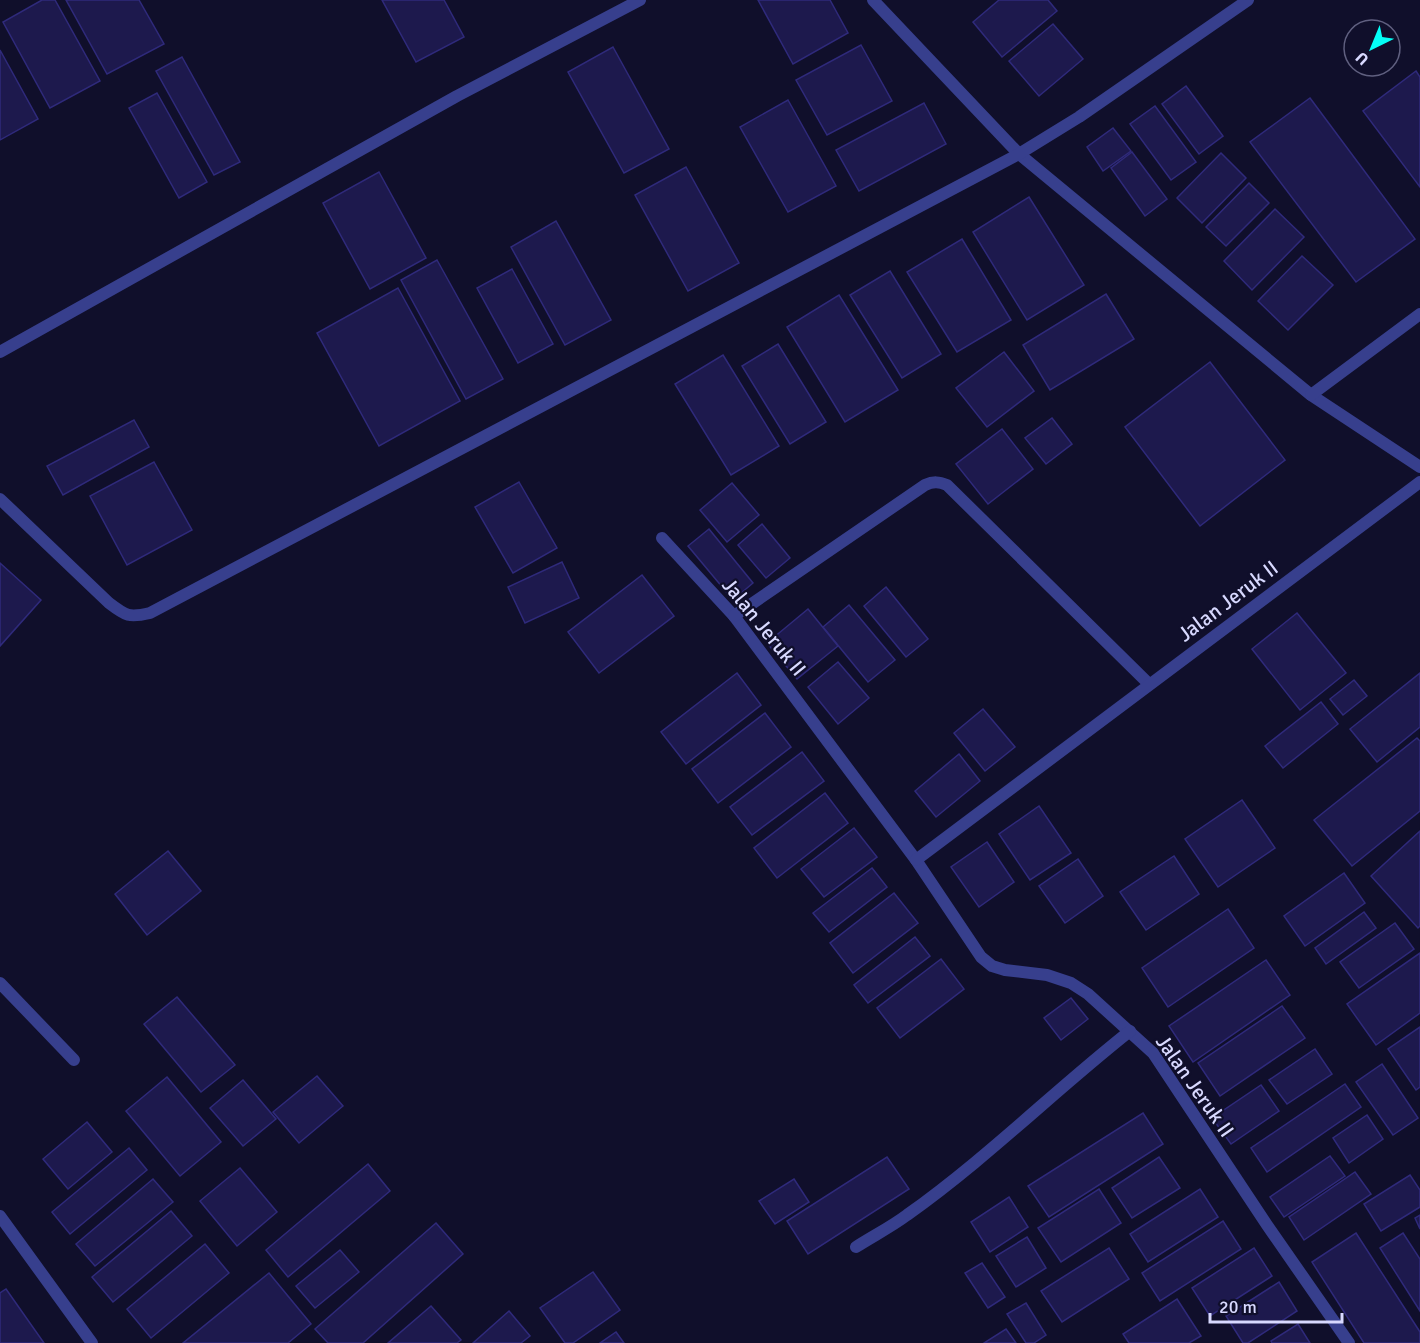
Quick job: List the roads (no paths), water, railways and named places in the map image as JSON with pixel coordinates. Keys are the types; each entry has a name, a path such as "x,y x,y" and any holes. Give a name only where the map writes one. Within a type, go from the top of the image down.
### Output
{"street":[{"path":"0,352 457,96 640,0"},
{"path":"873,0 1019,154 1311,395 1420,467"},
{"path":"0,499 123,614 135,616 150,613 1019,154 1079,117 1248,0"},
{"path":"1311,395 1420,314"},
{"path":"734,616 925,485 939,482 947,485 1149,684"},
{"name":"Jalan Jeruk II","path":"916,860 1420,482"},
{"name":"Jalan Jeruk II","path":"662,538 734,616 916,860 981,957 992,966 1047,975 1071,983 1088,994 1153,1053 1267,1226 1348,1343"},
{"path":"0,983 74,1060"},
{"path":"856,1247 906,1216 979,1159 1089,1063 1130,1031"},
{"path":"0,1216 92,1343"}]}
